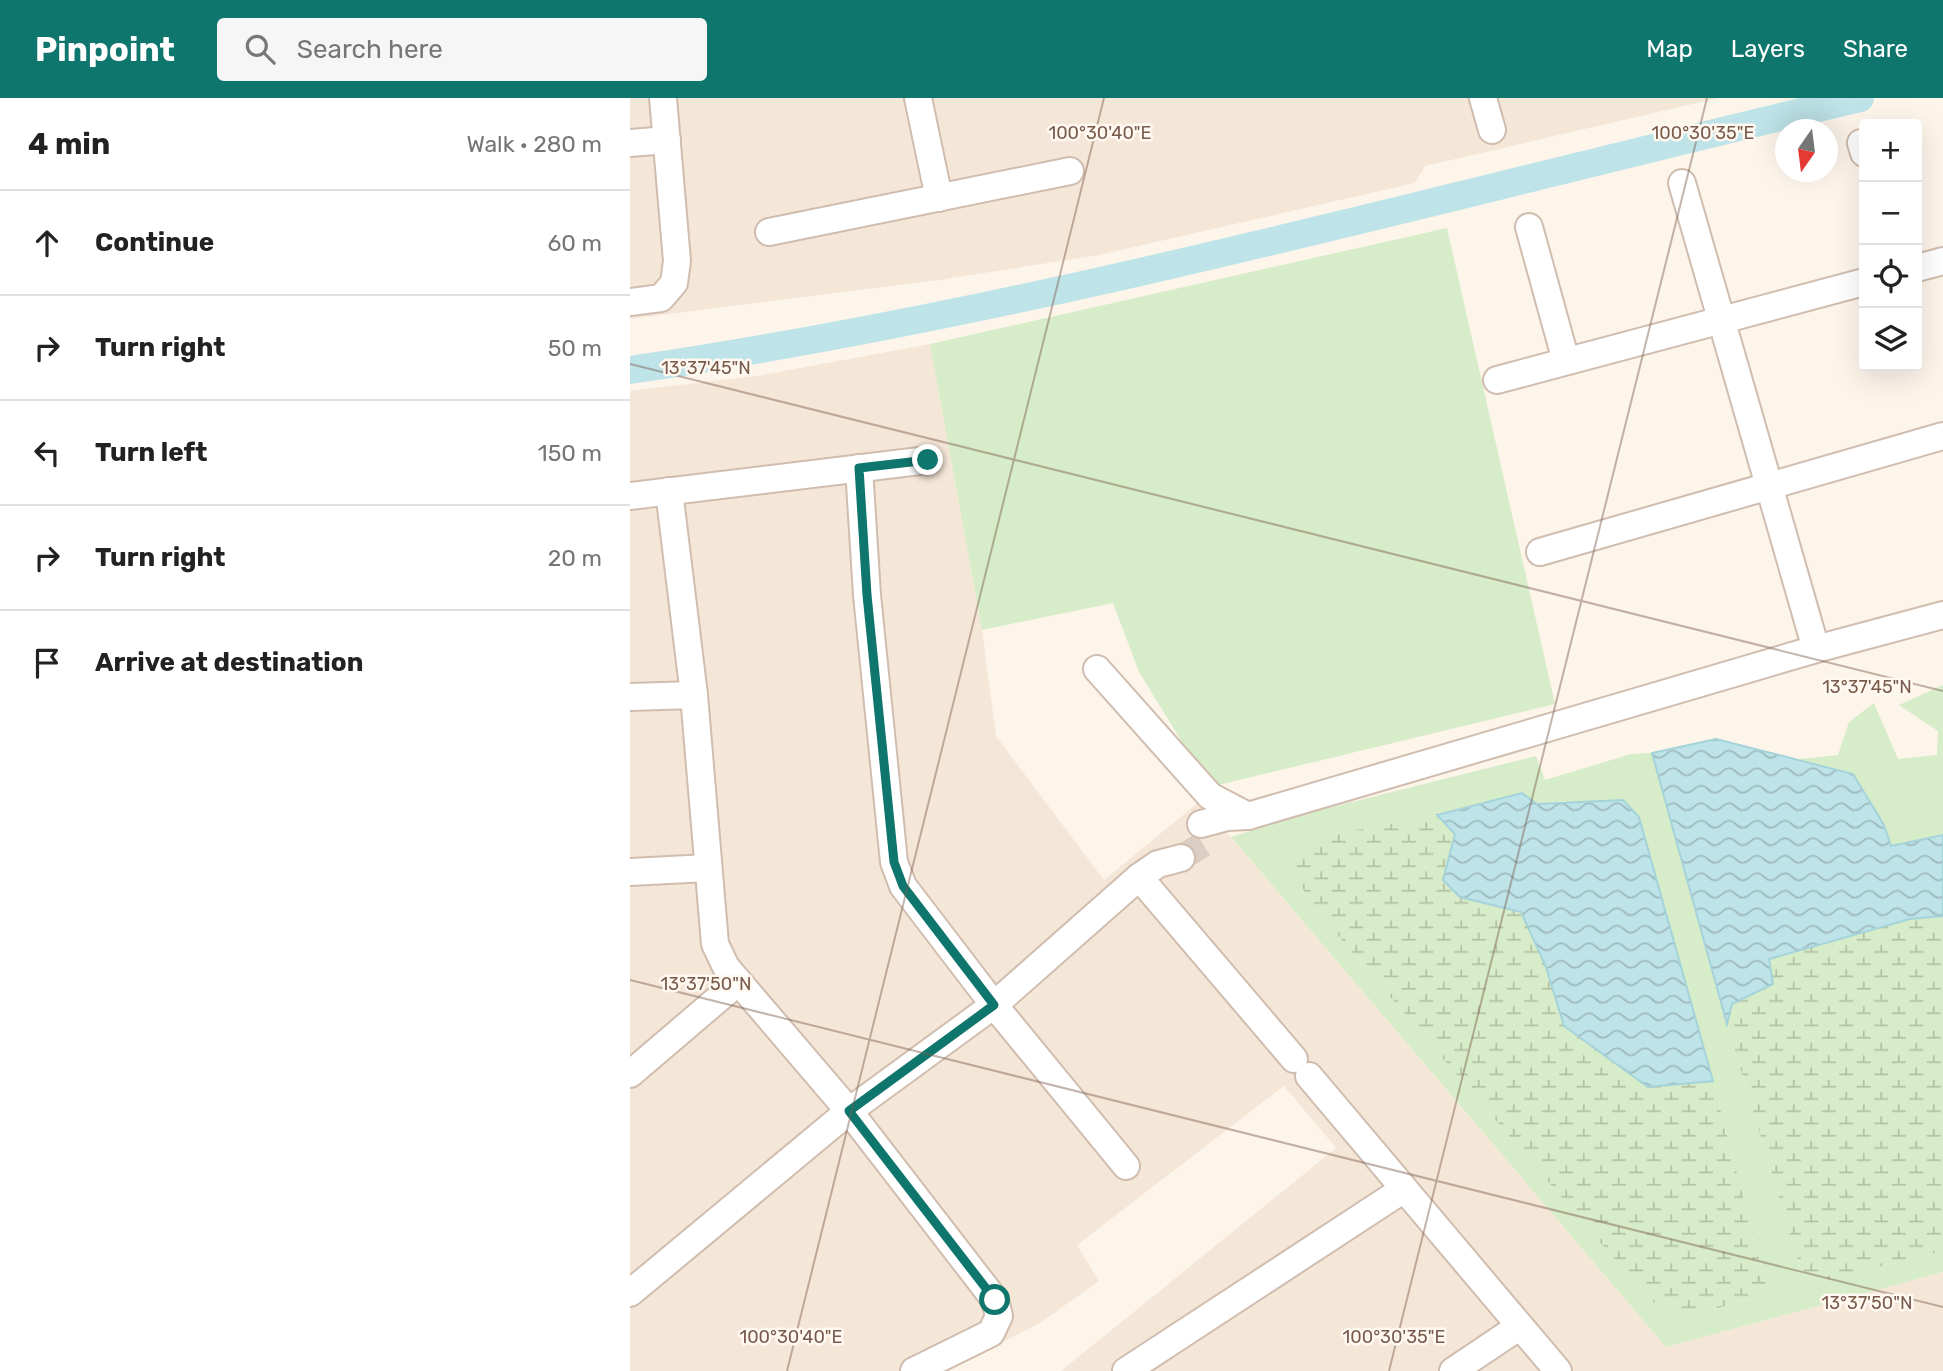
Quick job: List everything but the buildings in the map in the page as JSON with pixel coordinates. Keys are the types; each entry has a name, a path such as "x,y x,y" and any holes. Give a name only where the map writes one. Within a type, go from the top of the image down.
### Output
{"street":[{"path":"630,302 661,298 674,283 677,261 663,98"},
{"path":"918,98 939,198"},
{"path":"1483,98 1492,130"},
{"path":"630,143 667,140"},
{"path":"769,232 1070,171"},
{"path":"1682,183 1816,649"},
{"path":"1529,227 1566,361"},
{"path":"1922,267 1943,261"},
{"path":"1497,380 1859,283"},
{"path":"1540,552 1943,436"},
{"path":"630,496 928,460"},
{"path":"859,468 867,595 894,862 903,886 994,1005 1126,1166"},
{"path":"669,491 694,695 715,944 726,967 849,1111 995,1300 999,1316 991,1333 914,1371"},
{"path":"1207,831 1233,829 1248,816 1816,649 1943,615"},
{"path":"1097,669 1210,796 1248,816"},
{"path":"630,697 694,695"},
{"path":"630,1293 849,1111 994,1005 1162,861 1302,1067 1558,1371"},
{"path":"630,872 708,868"},
{"path":"630,1074 738,982"},
{"path":"1126,1371 1404,1189"},
{"path":"1453,1371 1520,1326"}],"shaded area":[{"path":"630,98 1719,98 1425,166 1415,183 1099,255 939,280 630,319"},
{"path":"930,344 982,630 996,736 1104,880 1200,801 1666,1347 1943,1272 1943,1371 1061,1371 1336,1148 1284,1086 1077,1245 1099,1281 1040,1323 946,1371 630,1371 630,391 762,375"}],"green space":[{"path":"1447,228 1555,704 1210,787 1139,672 1113,603 982,630 930,344"},
{"path":"1943,685 1943,835 1891,846 1884,825 1853,774 1799,759 1838,755 1849,722 1874,703 1898,759 1937,755 1938,731 1899,705"},
{"path":"1652,753 1715,984 1802,1274 1822,1281 1943,1251 1943,1272 1666,1347 1231,837 1304,814 1536,756 1545,780 1631,754","holes":["1522,793 1536,804 1565,801 1639,817 1713,1081 1768,1293 1692,1316 1656,1305 1311,904 1319,837 1437,815"]},
{"path":"1437,815 1455,834 1460,897 1521,912 1546,967 1564,1026 1648,1087 1713,1081 1768,1293 1692,1316 1656,1305 1311,904 1291,865 1319,837"},
{"path":"1943,916 1943,1251 1822,1281 1802,1274 1727,1024 1731,1004 1773,984 1769,959 1910,919"}],"water":[{"path":"1716,739 1853,774 1884,825 1891,846 1943,835 1943,916 1910,919 1769,959 1773,984 1732,1004 1727,1024 1652,753"},
{"path":"1522,793 1537,804 1623,800 1639,817 1713,1081 1648,1087 1564,1026 1546,967 1521,912 1460,897 1443,880 1455,834 1437,815"}],"waterway":[{"path":"630,370 786,345 1094,282 1860,98"}],"tunnel":[{"path":"1181,858 1213,838"}],"route":[{"path":"928,460 859,468 867,595 894,862 903,886 994,1005 849,1111 995,1300"}]}
